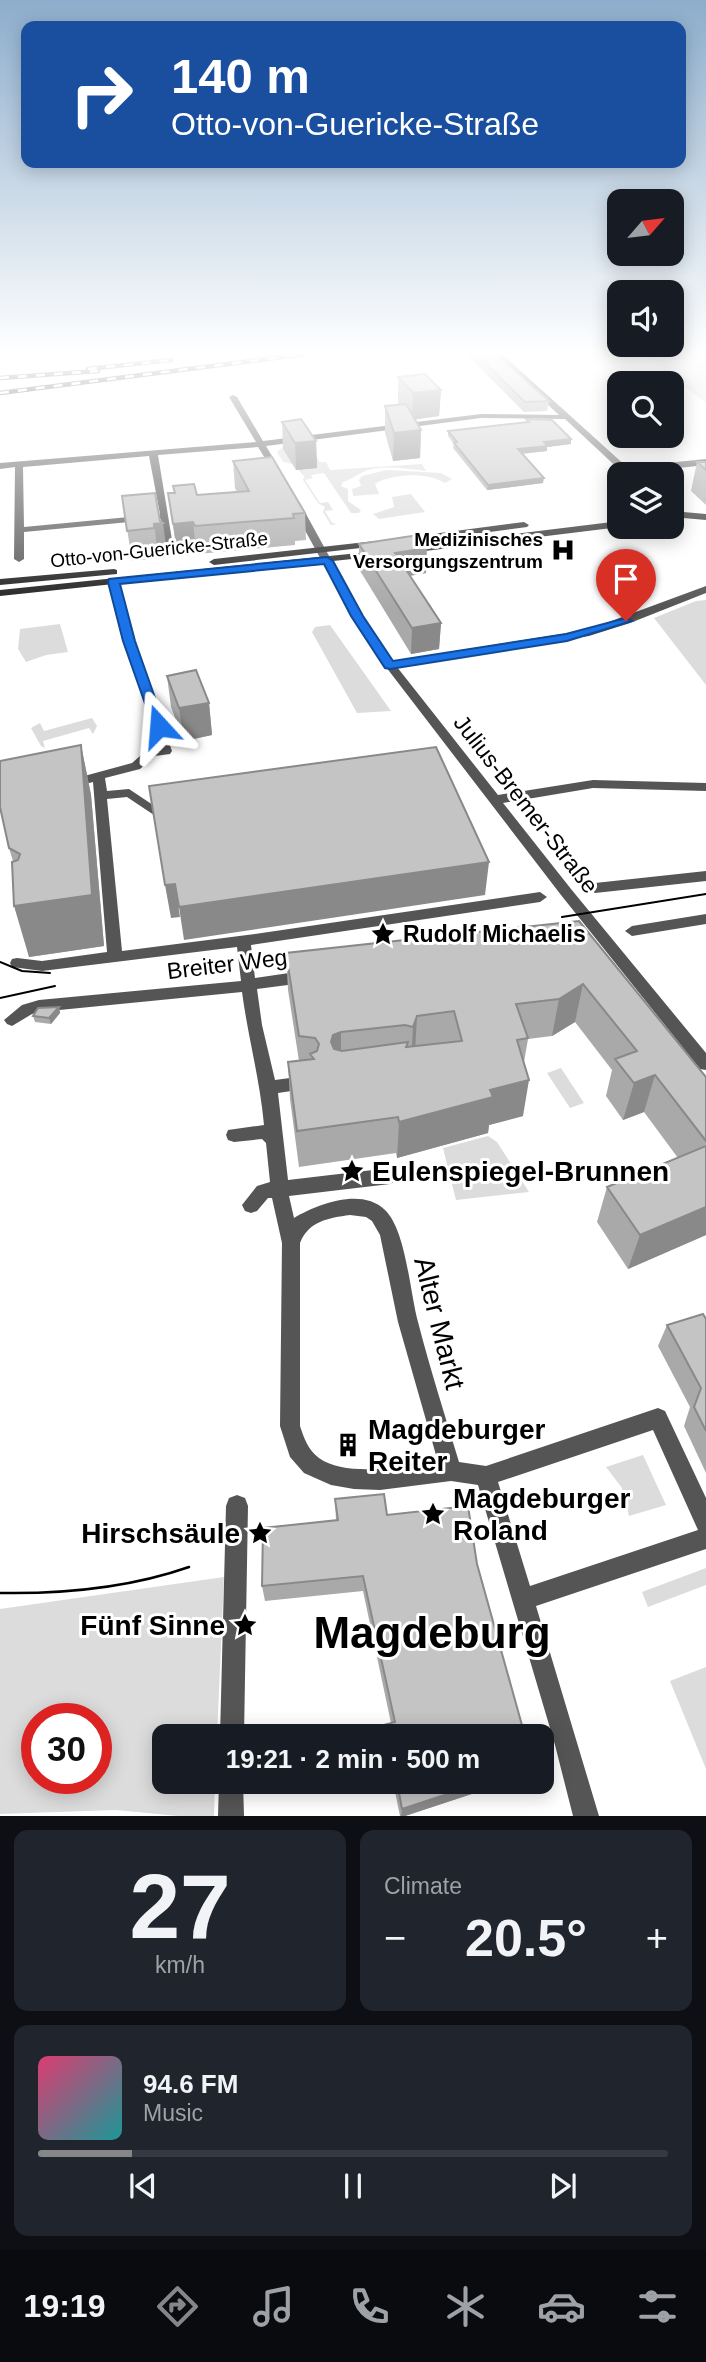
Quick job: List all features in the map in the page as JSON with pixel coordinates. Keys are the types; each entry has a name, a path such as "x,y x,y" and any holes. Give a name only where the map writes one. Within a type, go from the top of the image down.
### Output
{"street":[{"path":"259,439 282,480"},
{"path":"0,466 303,439"},
{"path":"590,439 616,462"},
{"path":"153,453 171,550"},
{"path":"684,465 706,462"},
{"path":"19,464 19,559"},
{"name":"Julius-Bremer-Straße","path":"292,497 357,616 390,665 494,800 706,1064"},
{"path":"19,530 165,516"},
{"name":"Otto-von-Guericke-Straße","path":"0,593 113,582 607,517"},
{"path":"684,520 706,517"},
{"path":"684,523 706,526"},
{"path":"403,551 607,526"},
{"name":"Otto-von-Guericke-Straße","path":"0,582 325,555"},
{"path":"62,786 136,766 151,753 166,748 129,641 113,582"},
{"path":"390,665 589,633 706,589"},
{"path":"99,776 107,894 116,956"},
{"path":"494,800 593,784 706,787"},
{"path":"101,796 129,793 154,811 185,807"},
{"path":"595,888 706,876"},
{"name":"Breiter Weg","path":"17,963 42,966 540,897"},
{"path":"632,931 706,919"},
{"path":"243,940 254,1025 269,1088 280,1189 291,1243 290,1426 293,1443 300,1457 320,1472 343,1479 451,1471 486,1476 658,1418 706,1522"},
{"name":"Breiter Weg","path":"12,1020 39,1006 250,985 317,975"},
{"path":"269,1088 310,1083"},
{"path":"234,1135 265,1132 274,1140"},
{"path":"251,1205 263,1191 390,1176"},
{"name":"Alter Markt","path":"291,1243 298,1225 324,1213 366,1208 382,1219 389,1233 407,1320 451,1471"},
{"path":"486,1476 586,1816"},
{"path":"232,1724 237,1506"},
{"path":"524,1599 706,1538"},
{"path":"231,1794 231,1816"}],"shaded area":[{"path":"311,441 319,462 326,462 330,470 422,464 426,471 382,468 364,471 343,482 341,486 348,489 348,501 361,510 359,513 351,513 324,473 311,475 313,478 305,480 320,503 328,502 333,510 325,511 332,523 337,524 331,525 323,512 325,507 318,503 303,480 304,476 293,464 283,462 277,452 285,445"},
{"path":"387,470 441,473 452,479 445,483 412,475 394,477 375,484 379,494 353,496 352,489 361,486 359,480 362,476"},
{"path":"411,494 425,512 379,519 373,514 394,507 392,497"},
{"path":"706,600 706,685 654,618 696,601"},
{"path":"60,624 68,652 46,655 26,662 18,649 20,629"},
{"path":"330,625 391,711 357,713 312,632 315,627"},
{"path":"92,718 97,726 93,734 89,728 43,741 45,748 41,746 31,728 40,723 44,731"},
{"path":"561,1068 584,1103 570,1108 547,1073"},
{"path":"488,1136 497,1142 529,1192 456,1200 443,1148"},
{"path":"643,1455 666,1505 629,1516 622,1488 606,1467"},
{"path":"706,1568 706,1585 648,1607 642,1592"},
{"path":"224,1577 218,1724 152,1724 152,1794 215,1794 214,1816 178,1816 116,1810 0,1814 0,1609"},
{"path":"706,1667 706,1769 670,1681"}],"building":[{"path":"292,439 316,441 295,443"},
{"path":"454,439 571,439 544,442 548,446 518,449 544,478 488,485 454,443 457,442"},
{"path":"272,457 305,513 293,514 294,518 195,526 193,522 173,524 168,493 175,493 173,486 194,484 197,495 249,491 233,461"},
{"path":"697,462 706,462 706,470"},
{"path":"155,493 160,521 163,523 154,524 154,528 127,531 122,496"},
{"path":"418,535 427,548 395,553 441,623 412,628 359,544"},
{"path":"196,670 209,703 179,708 167,676"},
{"path":"81,745 92,895 14,906 12,862 18,860 20,854 9,848 0,807 0,761"},
{"path":"436,747 489,862 179,907 175,884 165,885 149,786"},
{"path":"579,921 706,1077 706,1141 655,1075 634,1083 615,1059 637,1051 583,984 559,999 516,1004 528,1038 517,1040 529,1080 490,1090 493,1097 399,1122 398,1117 297,1131 288,1062 314,1059 310,1054 317,1051 319,1044 315,1038 299,1036 286,953","holes":["454,1011 462,1041 406,1047 408,1042 342,1051 334,1049 331,1042 333,1035 341,1032 405,1025 413,1027 417,1016"]},
{"path":"59,1007 49,1018 33,1016 38,1008"},
{"path":"706,1146 706,1207 640,1235 607,1187"},
{"path":"703,1314 706,1319 706,1431 694,1407 701,1388 667,1325"},
{"path":"384,1494 387,1515 468,1506 477,1564 522,1724 388,1724 395,1722 363,1576 262,1586 263,1528 338,1520 335,1499"},
{"path":"399,1794 448,1794 402,1809"}],"tram line":[{"path":"562,917 706,894"},
{"path":"0,962 22,971 50,973"},
{"path":"0,998 55,986"},
{"path":"0,1593 48,1592 119,1585 189,1567"}],"place":[{"name":"Medizinisches Versorgungszentrum","path":"563,550"},
{"name":"Rudolf Michaelis","path":"383,934"},
{"name":"Eulenspiegel-Brunnen","path":"352,1171"},
{"name":"Magdeburger Reiter","path":"348,1445"},
{"name":"Magdeburger Roland","path":"433,1514"},
{"name":"Hirschsäule","path":"260,1533"},
{"name":"Fünf Sinne","path":"245,1625"}],"district":[{"name":"Magdeburg","path":"432,1633"}],"route":[{"path":"159,726 129,641 113,582 327,561 357,616 390,665 567,638 626,621"}]}
